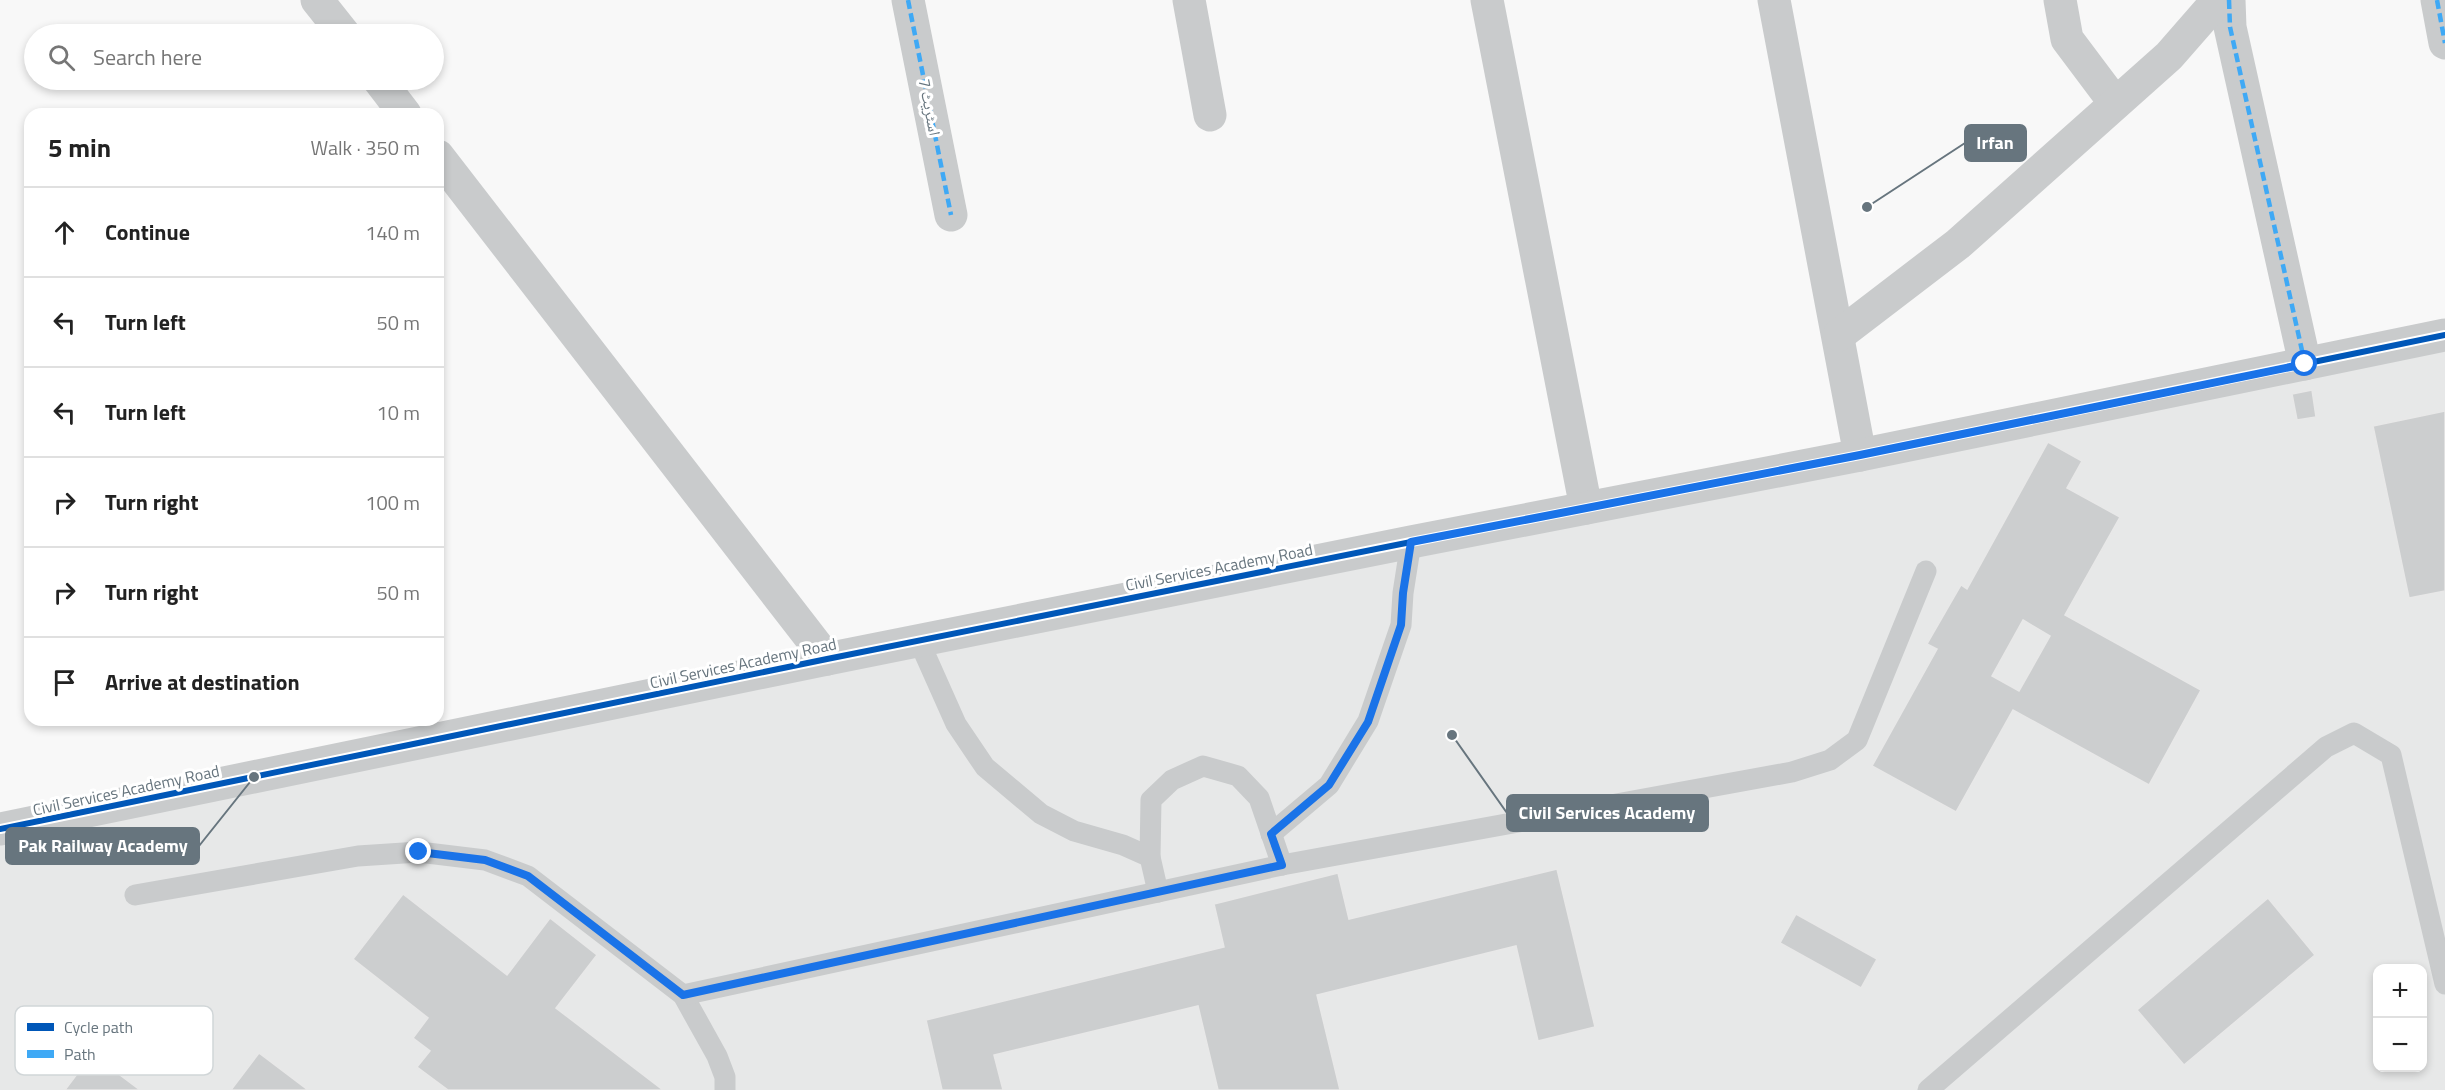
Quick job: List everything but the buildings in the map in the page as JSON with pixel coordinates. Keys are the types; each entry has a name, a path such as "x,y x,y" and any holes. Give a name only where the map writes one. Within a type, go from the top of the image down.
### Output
{"street":[{"path":"317,0 336,24"},
{"name":"اسٹریٹ 7","path":"909,0 951,215"},
{"path":"1189,0 1210,116"},
{"path":"1487,0 1586,508"},
{"path":"1774,0 1860,455"},
{"path":"2060,0 2067,39 2115,103"},
{"path":"1839,335 1958,244 2169,56 2218,0"},
{"path":"2229,0 2230,27 2305,364"},
{"path":"2437,0 2445,43"},
{"path":"387,90 400,108"},
{"path":"444,164 827,659"},
{"name":"Civil Services Academy Road","path":"0,829 827,659 1860,455 2445,335"}],"lane":[{"path":"1271,834 1329,785 1368,722 1401,625 1403,593 1411,542"},
{"path":"683,995 1282,865 1780,774 1830,760 1857,740 1926,571"},
{"path":"919,641 956,724 985,767 1041,814 1074,831 1123,845 1150,857"},
{"path":"1928,1090 2326,747 2354,733 2391,755 2445,984"},
{"path":"1158,892 1150,857 1151,800 1172,780 1203,766 1238,776 1259,798 1282,865"},
{"path":"135,895 358,856 419,852 485,860 528,876 683,995 717,1056 725,1077 725,1090"}],"shaded area":[{"path":"2445,337 2445,1090 0,1090 0,830"}],"marked path":[{"path":"908,0 951,215"},
{"path":"2229,0 2230,27 2305,364"},
{"path":"2437,0 2445,43"}],"cycle path":[{"path":"0,829 827,659 1860,455 2445,335"}],"place":[{"name":"Irfan","path":"1867,207"},
{"name":"Civil Services Academy","path":"1452,735"},
{"name":"Pak Railway Academy","path":"254,777"}],"route":[{"path":"419,852 485,860 528,876 683,995 1282,865 1271,834 1329,785 1368,722 1401,625 1403,593 1411,542 1860,455 2305,364"}]}
